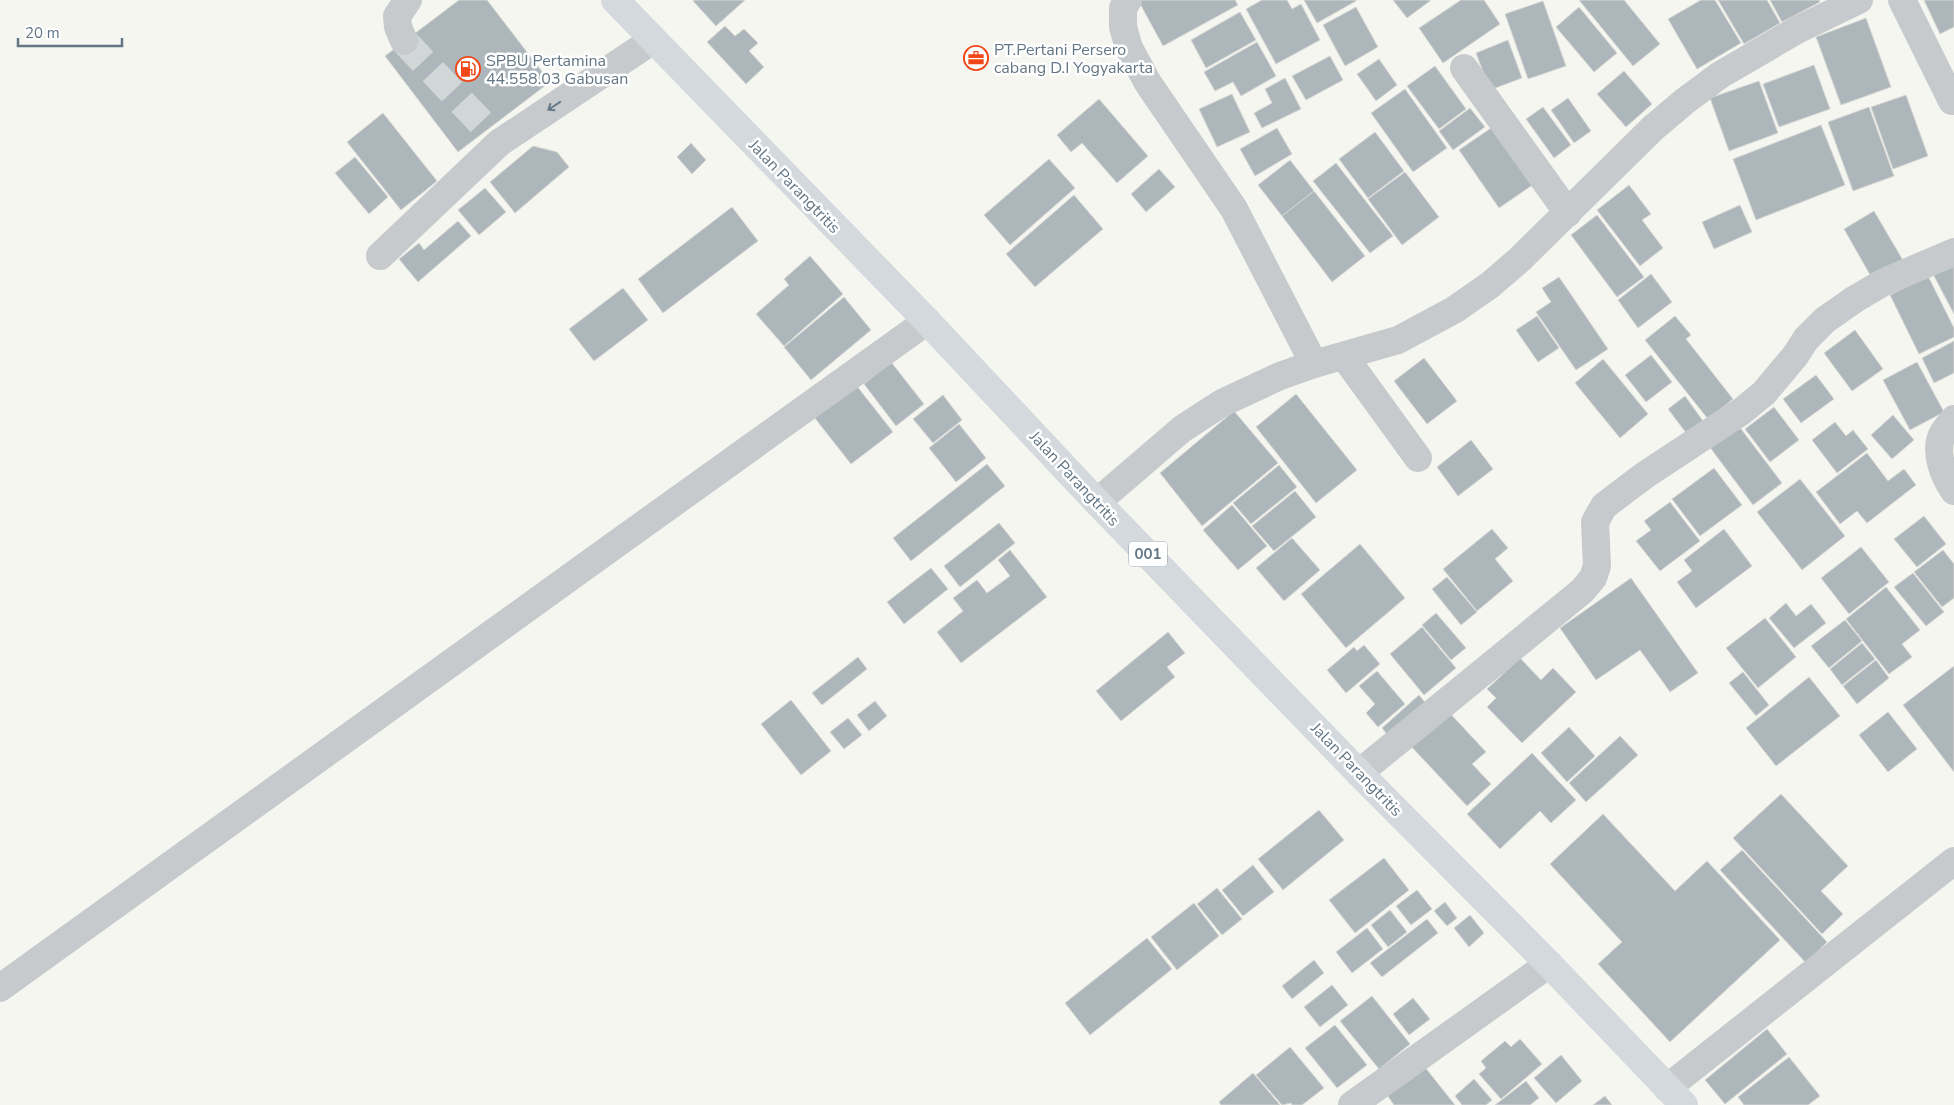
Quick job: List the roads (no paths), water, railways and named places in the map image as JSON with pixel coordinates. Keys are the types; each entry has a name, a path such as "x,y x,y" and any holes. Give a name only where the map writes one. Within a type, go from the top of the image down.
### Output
{"main road":[{"name":"Jalan Parangtritis","path":"615,0 927,321 1097,502 1359,773 1549,964 1675,1096"}],"street":[{"path":"404,41 398,27 397,16 408,0"},
{"path":"1097,502 1182,430 1222,403 1280,376 1314,364 1398,340 1454,310 1490,285 1568,213 1653,128 1685,101 1720,75 1797,30 1859,0"},
{"path":"1902,0 1952,101"},
{"path":"1121,3 1123,27 1129,48 1148,84 1234,209 1314,364"},
{"path":"380,256 493,137 653,40"},
{"path":"1464,68 1568,213"},
{"path":"1359,773 1582,591 1593,578 1597,566 1595,522 1604,506 1616,495 1749,405 1780,374 1806,340 1825,320 1884,282 1954,252"},
{"path":"0,988 299,774 614,544 927,321"},
{"path":"1344,356 1418,458"},
{"path":"1954,419 1942,435 1939,453 1947,481 1954,491"},
{"path":"1675,1096 1954,861"},
{"path":"1352,1105 1549,964"}],"tunnel":[{"path":"404,41 488,130"}],"place":[{"name":"PT.Pertani Persero cabang D.I Yogyakarta","path":"976,58"},
{"name":"SPBU Pertamina 44.558.03 Gabusan","path":"468,69"}]}
